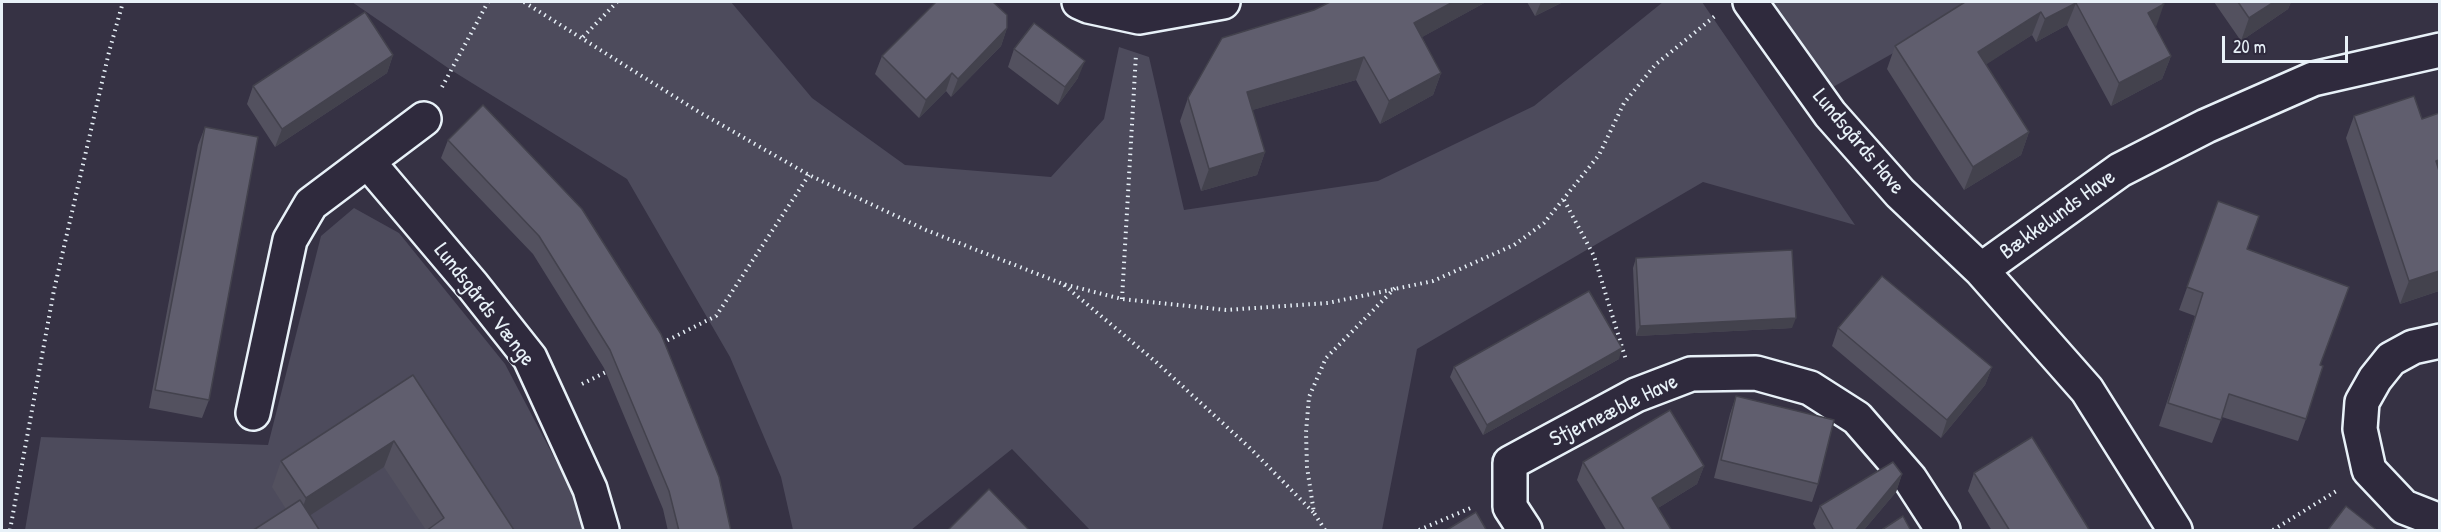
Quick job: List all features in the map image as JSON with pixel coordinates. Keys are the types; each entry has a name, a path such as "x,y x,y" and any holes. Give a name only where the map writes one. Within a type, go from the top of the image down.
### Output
{"street":[{"path":"1079,2 1139,17 1223,2"},
{"name":"Lundsgårds Have","path":"1750,2 1830,114 1900,193 1981,270"},
{"name":"Bækkelunds Have","path":"2175,531 2087,390 1981,270 2121,170 2206,126 2313,79 2439,50"},
{"path":"253,413 290,240 311,204 424,119"},
{"name":"Lundsgårds Vænge","path":"368,162 473,286 530,358 590,489 602,531"},
{"path":"2439,341 2413,347 2391,359 2375,379 2362,402 2360,429 2369,470 2404,507 2439,521"},
{"name":"Stjerneæble Have","path":"1525,531 1510,507 1510,463 1636,395 1690,374 1756,373 1810,388 1857,418 1910,479 1943,531"}],"path":[{"path":"10,531 54,290 109,52 123,2"},
{"path":"424,119 488,2"},
{"path":"524,2 699,112 809,175 926,230 1063,284 1122,299 1226,310 1328,303 1433,281 1514,245 1544,223 1599,155 1624,104 1655,65 1716,16"},
{"path":"583,37 617,2"},
{"path":"1122,299 1139,17"},
{"path":"654,348 716,316 809,175"},
{"path":"1563,199 1594,256 1636,395"},
{"path":"1063,284 1156,362 1251,449 1314,513 1325,531"},
{"path":"1314,513 1307,467 1306,432 1310,397 1326,358 1396,288"},
{"path":"549,400 612,369"},
{"path":"2273,531 2369,470"},
{"path":"1419,531 1510,493"}],"shaded area":[{"path":"352,2 731,2 812,98 905,165 1051,177 1104,119 1119,47 1149,57 1184,210 1378,181 1534,106 1663,2 1702,2 1855,225 1703,182 1417,349 1382,530 1090,530 1012,449 911,530 793,530 781,477 730,357 627,179 451,70"},
{"path":"1750,2 1984,2 1817,96"},
{"path":"354,208 399,233 505,364 587,520 586,530 25,530 41,437 268,445 321,236"}],"building":[{"path":"936,2 993,2 1007,15 1007,28 958,79 952,73 926,100 882,56"},
{"path":"1330,2 1453,2 1414,23 1441,73 1389,101 1364,57 1247,92 1265,152 1209,169 1188,98 1222,38 1314,10"},
{"path":"1965,2 2162,2 2164,4 2148,13 2171,56 2119,83 2076,3 2045,19 2041,12 1978,52 2029,132 1973,167 1895,46"},
{"path":"2238,2 2274,2 2249,18"},
{"path":"365,12 393,55 282,129 253,86"},
{"path":"1034,23 1085,61 1065,87 1014,49"},
{"path":"2414,96 2422,119 2439,113 2439,160 2436,161 2439,171 2439,271 2409,281 2354,116"},
{"path":"483,105 582,209 661,334 719,477 731,531 679,531 669,491 610,350 539,236 448,140"},
{"path":"205,127 258,137 209,400 155,390"},
{"path":"2218,201 2259,216 2247,249 2349,287 2320,365 2323,366 2306,419 2229,394 2221,420 2168,403 2203,293 2187,287"},
{"path":"1792,250 1796,318 1640,326 1636,258"},
{"path":"1882,276 1992,367 1947,420 1838,328"},
{"path":"1589,291 1622,348 1487,425 1454,367"},
{"path":"413,375 513,531 426,531 444,518 394,441 306,498 281,461"},
{"path":"1736,396 1834,420 1818,484 1721,460"},
{"path":"1670,410 1704,466 1652,498 1672,531 1625,531 1583,462"},
{"path":"2032,437 2090,531 2010,531 1974,473"},
{"path":"1893,462 1902,474 1855,531 1834,531 1820,506"},
{"path":"989,489 1030,531 947,531"},
{"path":"300,500 320,531 252,531"},
{"path":"2346,506 2378,531 2327,531"},
{"path":"1476,512 1487,531 1445,531"},
{"path":"1903,516 1911,531 1880,531"}]}
